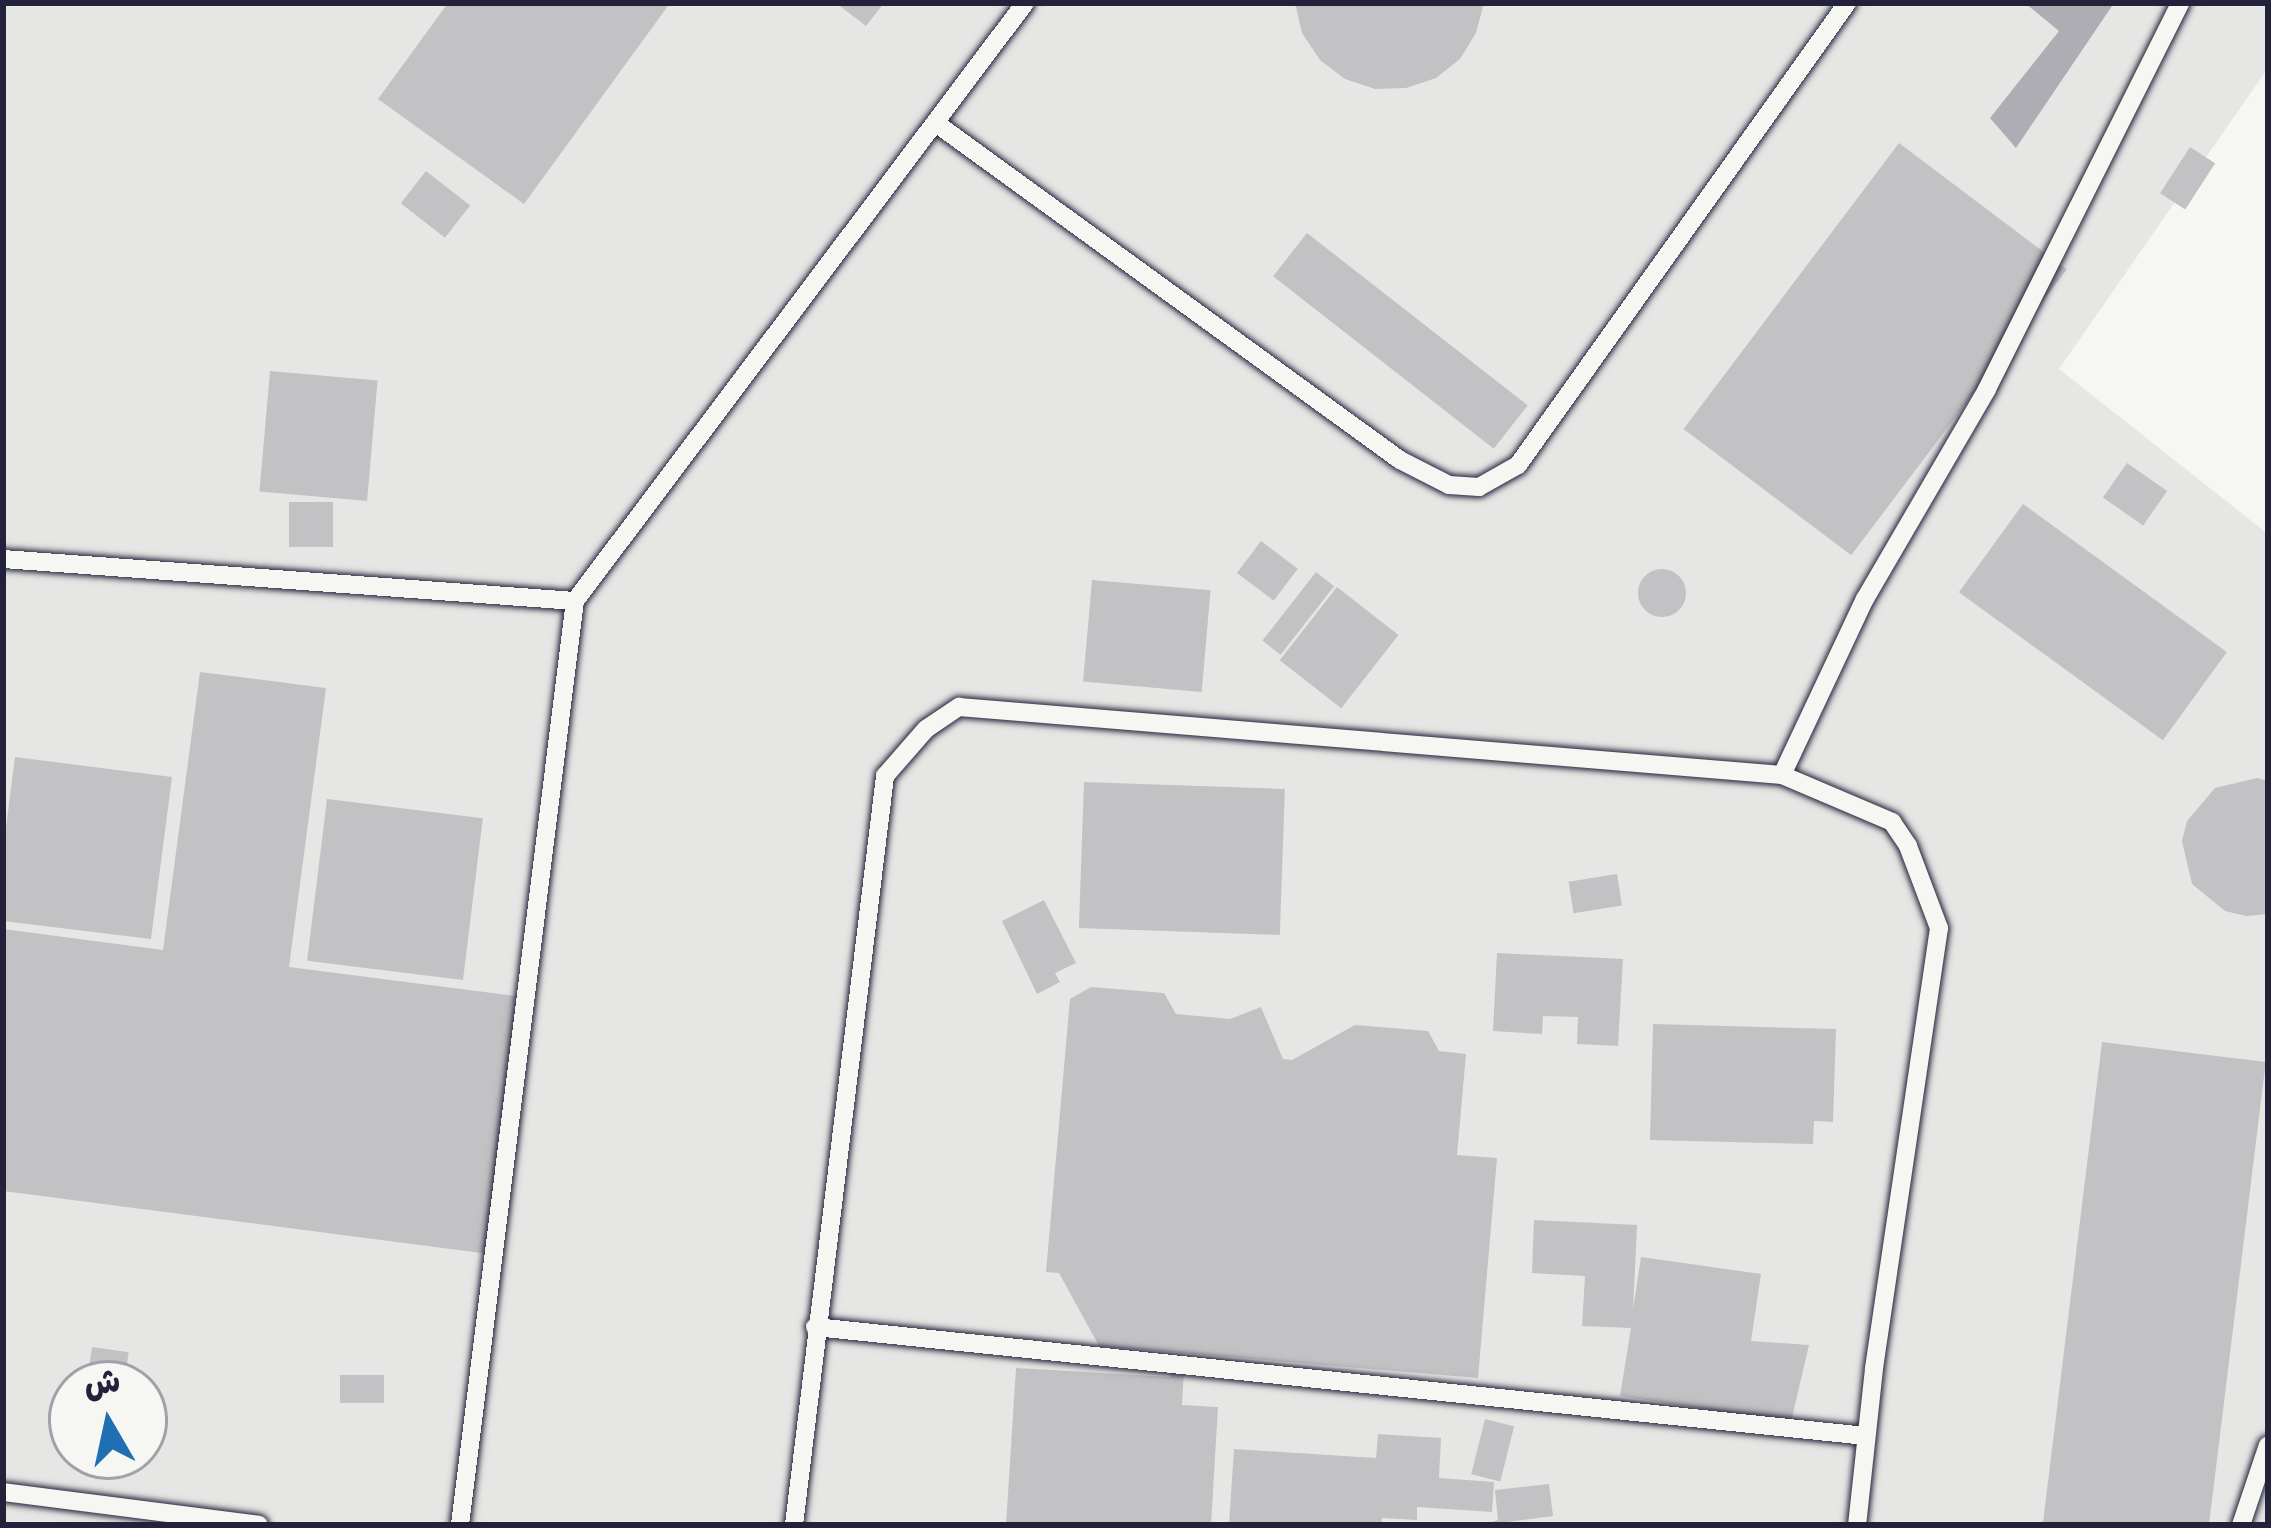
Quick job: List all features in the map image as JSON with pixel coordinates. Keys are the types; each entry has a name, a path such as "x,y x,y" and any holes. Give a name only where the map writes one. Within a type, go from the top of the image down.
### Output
{"lane":[{"path":"460,1525 575,601 1025,3"},
{"path":"937,124 1400,460 1449,485 1479,487 1518,466 1847,3"},
{"path":"1782,775 1865,599 1987,389 2180,3"},
{"path":"3,560 575,601"},
{"path":"794,1525 885,776 926,729 959,707 1782,775 1892,822 1908,846 1939,928 1857,1525"},
{"path":"815,1327 1866,1436"},
{"path":"2241,1525 2268,1445"},
{"path":"3,1492 259,1525"}],"shaded area":[{"path":"3,3 2268,3 2268,68 2059,369 2268,534 2268,1525 3,1525"},
{"path":"2025,3 2114,3 2016,148 1990,118 2059,31"}],"building":[{"path":"448,3 670,3 524,204 378,99"},
{"path":"836,3 884,3 866,26"},
{"path":"1295,3 1484,3 1476,33 1460,59 1436,78 1406,88 1375,89 1345,79 1320,60 1302,33"},
{"path":"1899,143 2067,269 1851,555 1684,429"},
{"path":"2190,147 2215,163 2185,209 2160,193"},
{"path":"426,171 470,205 445,238 401,203"},
{"path":"1307,233 1528,405 1494,449 1273,276"},
{"path":"270,371 378,380 367,501 259,492"},
{"path":"2127,463 2167,491 2143,526 2103,497"},
{"path":"289,502 333,502 333,547 289,547"},
{"path":"2023,504 2227,652 2163,740 1959,592"},
{"path":"1261,541 1298,569 1274,601 1237,573"},
{"path":"1662,569 1679,576 1686,593 1679,610 1662,617 1645,610 1638,593 1645,576"},
{"path":"1316,572 1334,586 1281,655 1262,641"},
{"path":"1092,580 1211,590 1202,692 1083,682"},
{"path":"1337,587 1398,635 1341,708 1280,660"},
{"path":"200,672 326,688 289,967 523,997 489,1254 3,1191 3,929 163,950"},
{"path":"15,757 172,777 151,939 3,921 3,851"},
{"path":"2257,778 2268,781 2268,914 2246,916 2225,911 2192,884 2182,841 2187,821 2215,788"},
{"path":"1084,782 1285,789 1280,935 1079,928"},
{"path":"327,799 483,818 463,980 307,961"},
{"path":"1617,874 1622,906 1574,913 1569,882"},
{"path":"1044,900 1076,963 1055,973 1060,982 1037,994 1002,921"},
{"path":"1497,953 1623,959 1618,1046 1577,1044 1578,1017 1543,1016 1542,1034 1493,1031"},
{"path":"1091,987 1164,993 1176,1014 1230,1019 1261,1007 1283,1059 1292,1060 1355,1025 1428,1031 1439,1051 1466,1054 1457,1155 1497,1158 1478,1378 1099,1346 1059,1273 1046,1272 1070,999"},
{"path":"1653,1024 1836,1029 1833,1122 1814,1121 1813,1144 1650,1140"},
{"path":"2102,1042 2266,1062 2209,1525 2043,1525"},
{"path":"1534,1220 1637,1225 1633,1310 1641,1257 1761,1274 1751,1341 1809,1345 1791,1422 1620,1396 1631,1328 1582,1326 1585,1276 1532,1273"},
{"path":"92,1347 129,1352 128,1360 90,1360"},
{"path":"1016,1368 1170,1377 1171,1369 1184,1370 1182,1405 1218,1407 1211,1525 1006,1525"},
{"path":"340,1375 384,1375 384,1403 340,1403"},
{"path":"1485,1419 1514,1426 1500,1482 1471,1474"},
{"path":"1378,1434 1441,1438 1439,1478 1494,1482 1492,1512 1417,1507 1417,1520 1382,1518 1381,1525 1229,1525 1234,1449 1376,1458"},
{"path":"1549,1484 1553,1516 1484,1525 1498,1520 1495,1490"}]}
